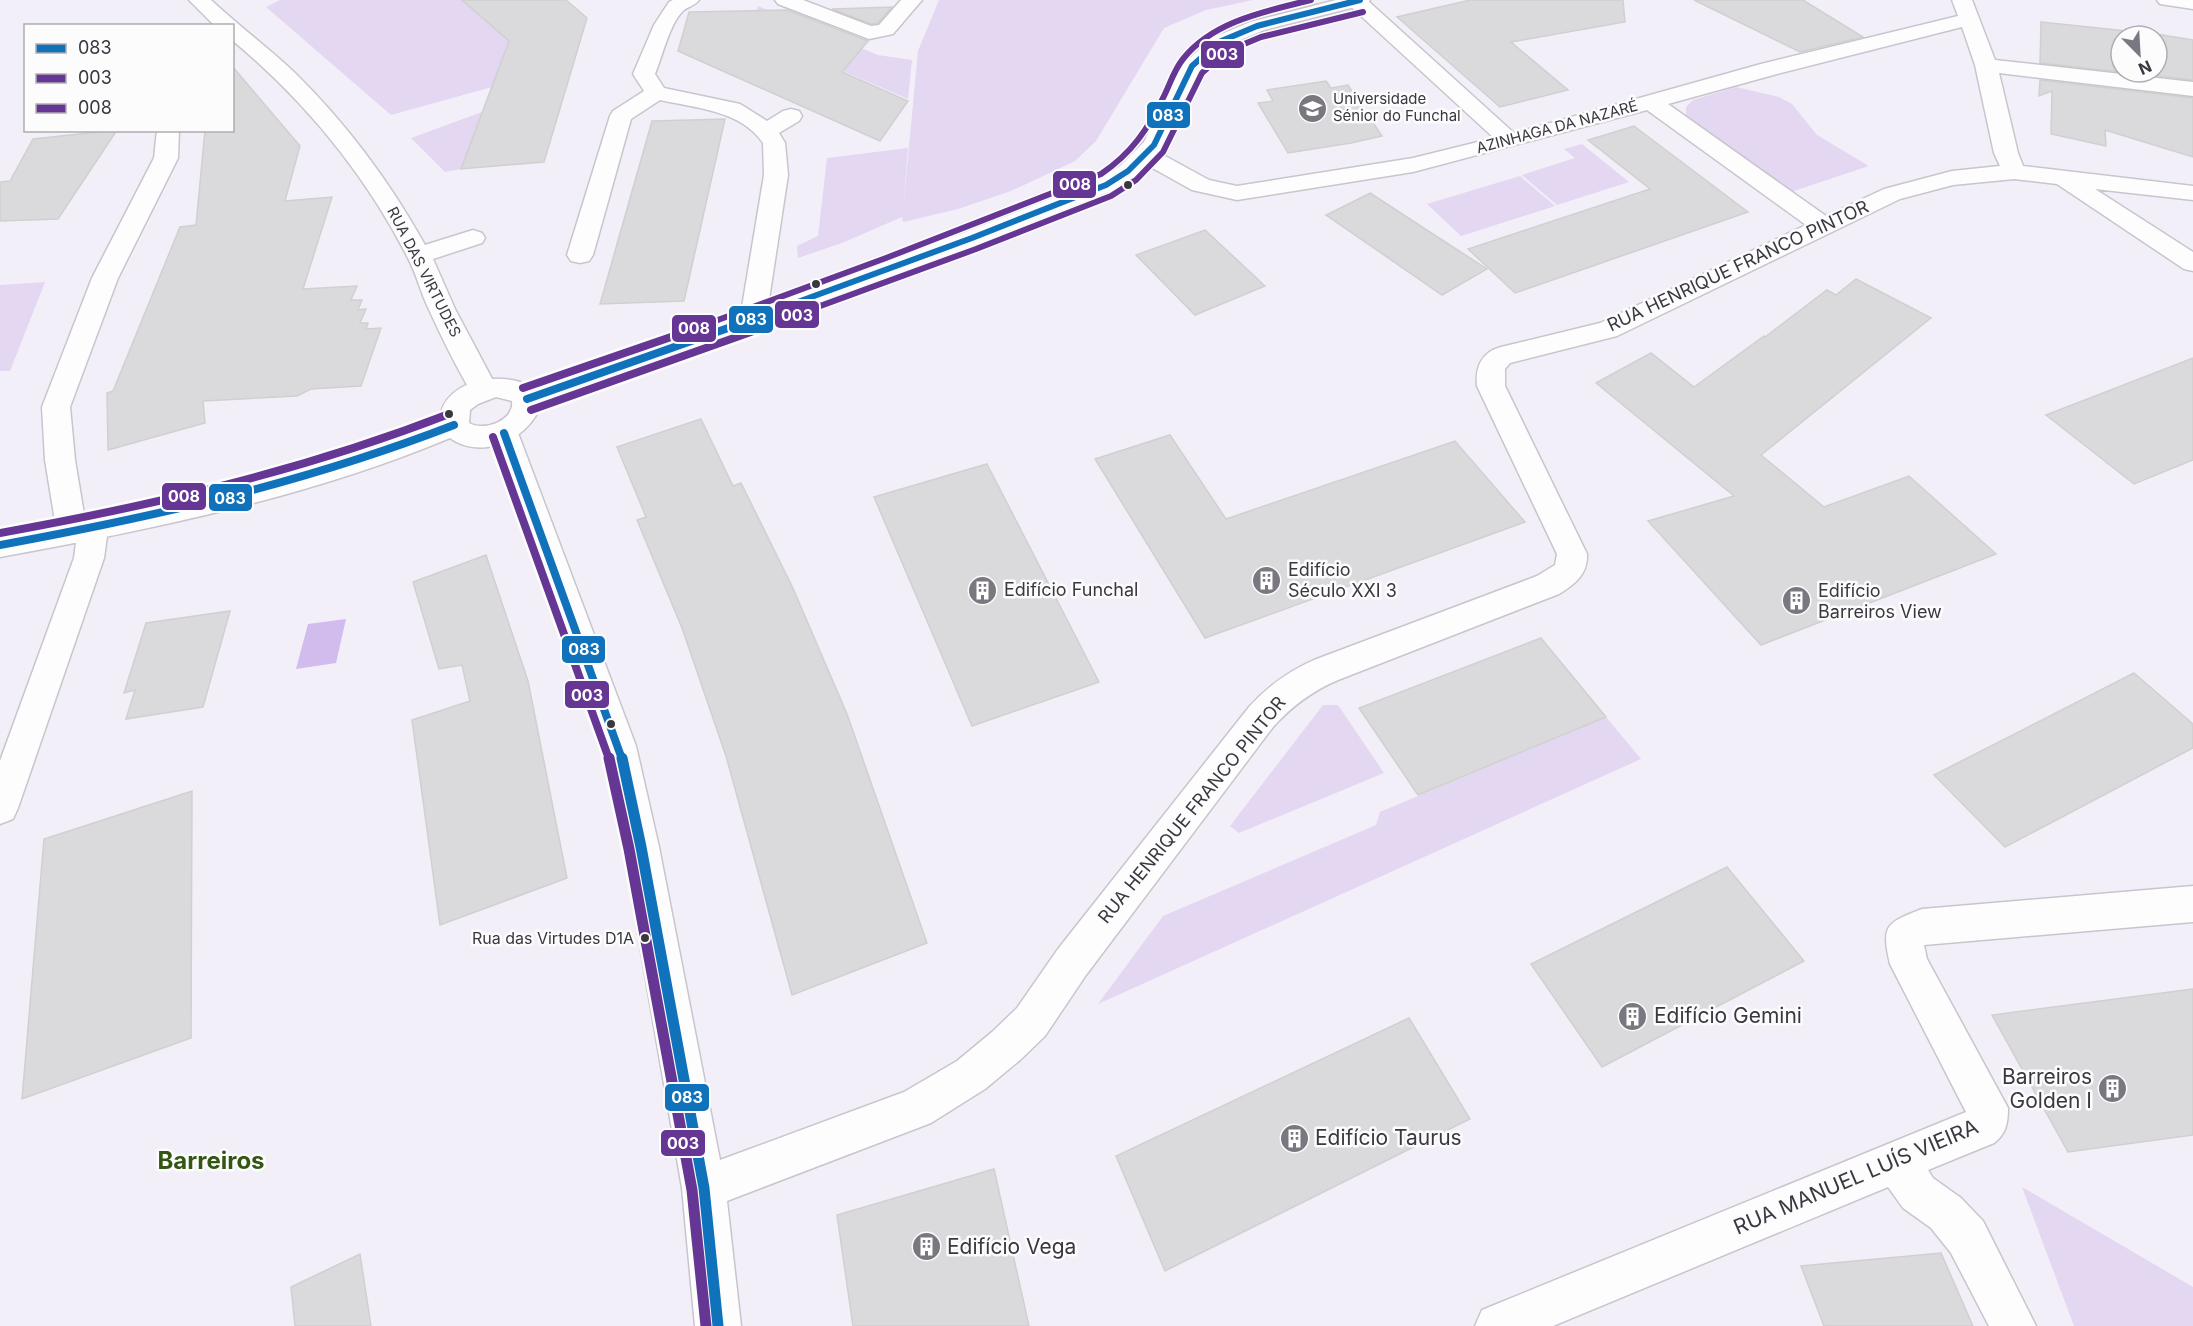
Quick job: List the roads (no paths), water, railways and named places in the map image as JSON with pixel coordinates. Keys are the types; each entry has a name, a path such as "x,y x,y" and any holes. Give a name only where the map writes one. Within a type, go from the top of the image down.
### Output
{"street":[{"path":"656,93 644,74 675,25 676,6 689,0"},
{"path":"785,0 869,33 886,30 912,0"},
{"path":"527,399 753,319 1076,199 1106,185 1128,171 1154,145 1192,66 1219,42 1257,26 1358,0 1510,141"},
{"path":"2167,0 2193,3"},
{"path":"1966,10 1986,65 2006,153 2014,172"},
{"name":"AZINHAGA DA NAZARÉ","path":"1146,155 1206,188 1219,192 1237,193 1413,165 1510,141 1769,69 1966,10"},
{"name":"RUA DAS VIRTUDES","path":"234,34 295,85 320,112 391,206 419,255 442,309 484,390"},
{"path":"1986,65 2193,89"},
{"path":"580,255 621,116 656,93 732,109 752,119 766,131 774,143 776,175 753,319"},
{"path":"1651,102 1824,226"},
{"path":"766,131 791,116"},
{"path":"0,808 89,558 60,460 56,407 105,278 166,158 168,132"},
{"name":"RUA HENRIQUE FRANCO PINTOR","path":"704,1188 916,1108 971,1076 1031,1022 1062,974 1120,898 1261,717 1281,695 1316,674 1523,595 1566,574 1572,564 1572,554 1491,386 1489,375 1491,366 1496,360 1509,352 1608,330 1892,194 1952,178 2014,172 2193,192"},
{"path":"2061,177 2193,263"},
{"path":"419,255 473,238"},
{"path":"507,387 523,393 527,399 529,405 522,420 504,433 492,436 468,436 454,425 453,417 463,401 484,390 507,387"},
{"path":"0,545 144,519 318,476 409,445 454,425"},
{"path":"504,433 619,746 641,847 704,1188 718,1326"},
{"name":"RUA MANUEL LUÍS VIEIRA","path":"1498,1326 1897,1162 1978,1128 1987,1122 1987,1108 1909,964 1903,939 1912,931 1922,927 2193,904"},
{"path":"1897,1162 1918,1192 1946,1213 1967,1237 2013,1326"}],"place":[{"name":"Universidade Sénior do Funchal","path":"1312,108"},
{"name":"Edifício Século XXI 3","path":"1267,580"},
{"name":"Edifício Funchal","path":"983,590"},
{"name":"Edifício Barreiros View","path":"1797,601"},
{"name":"Rua das Virtudes D1A","path":"645,938"},
{"name":"Edifício Gemini","path":"1633,1016"},
{"name":"Barreiros Golden I","path":"2113,1089"},
{"name":"Edifício Taurus","path":"1294,1138"},
{"name":"Edifício Vega","path":"926,1247"}],"district":[{"name":"Barreiros","path":"211,1161"}]}
